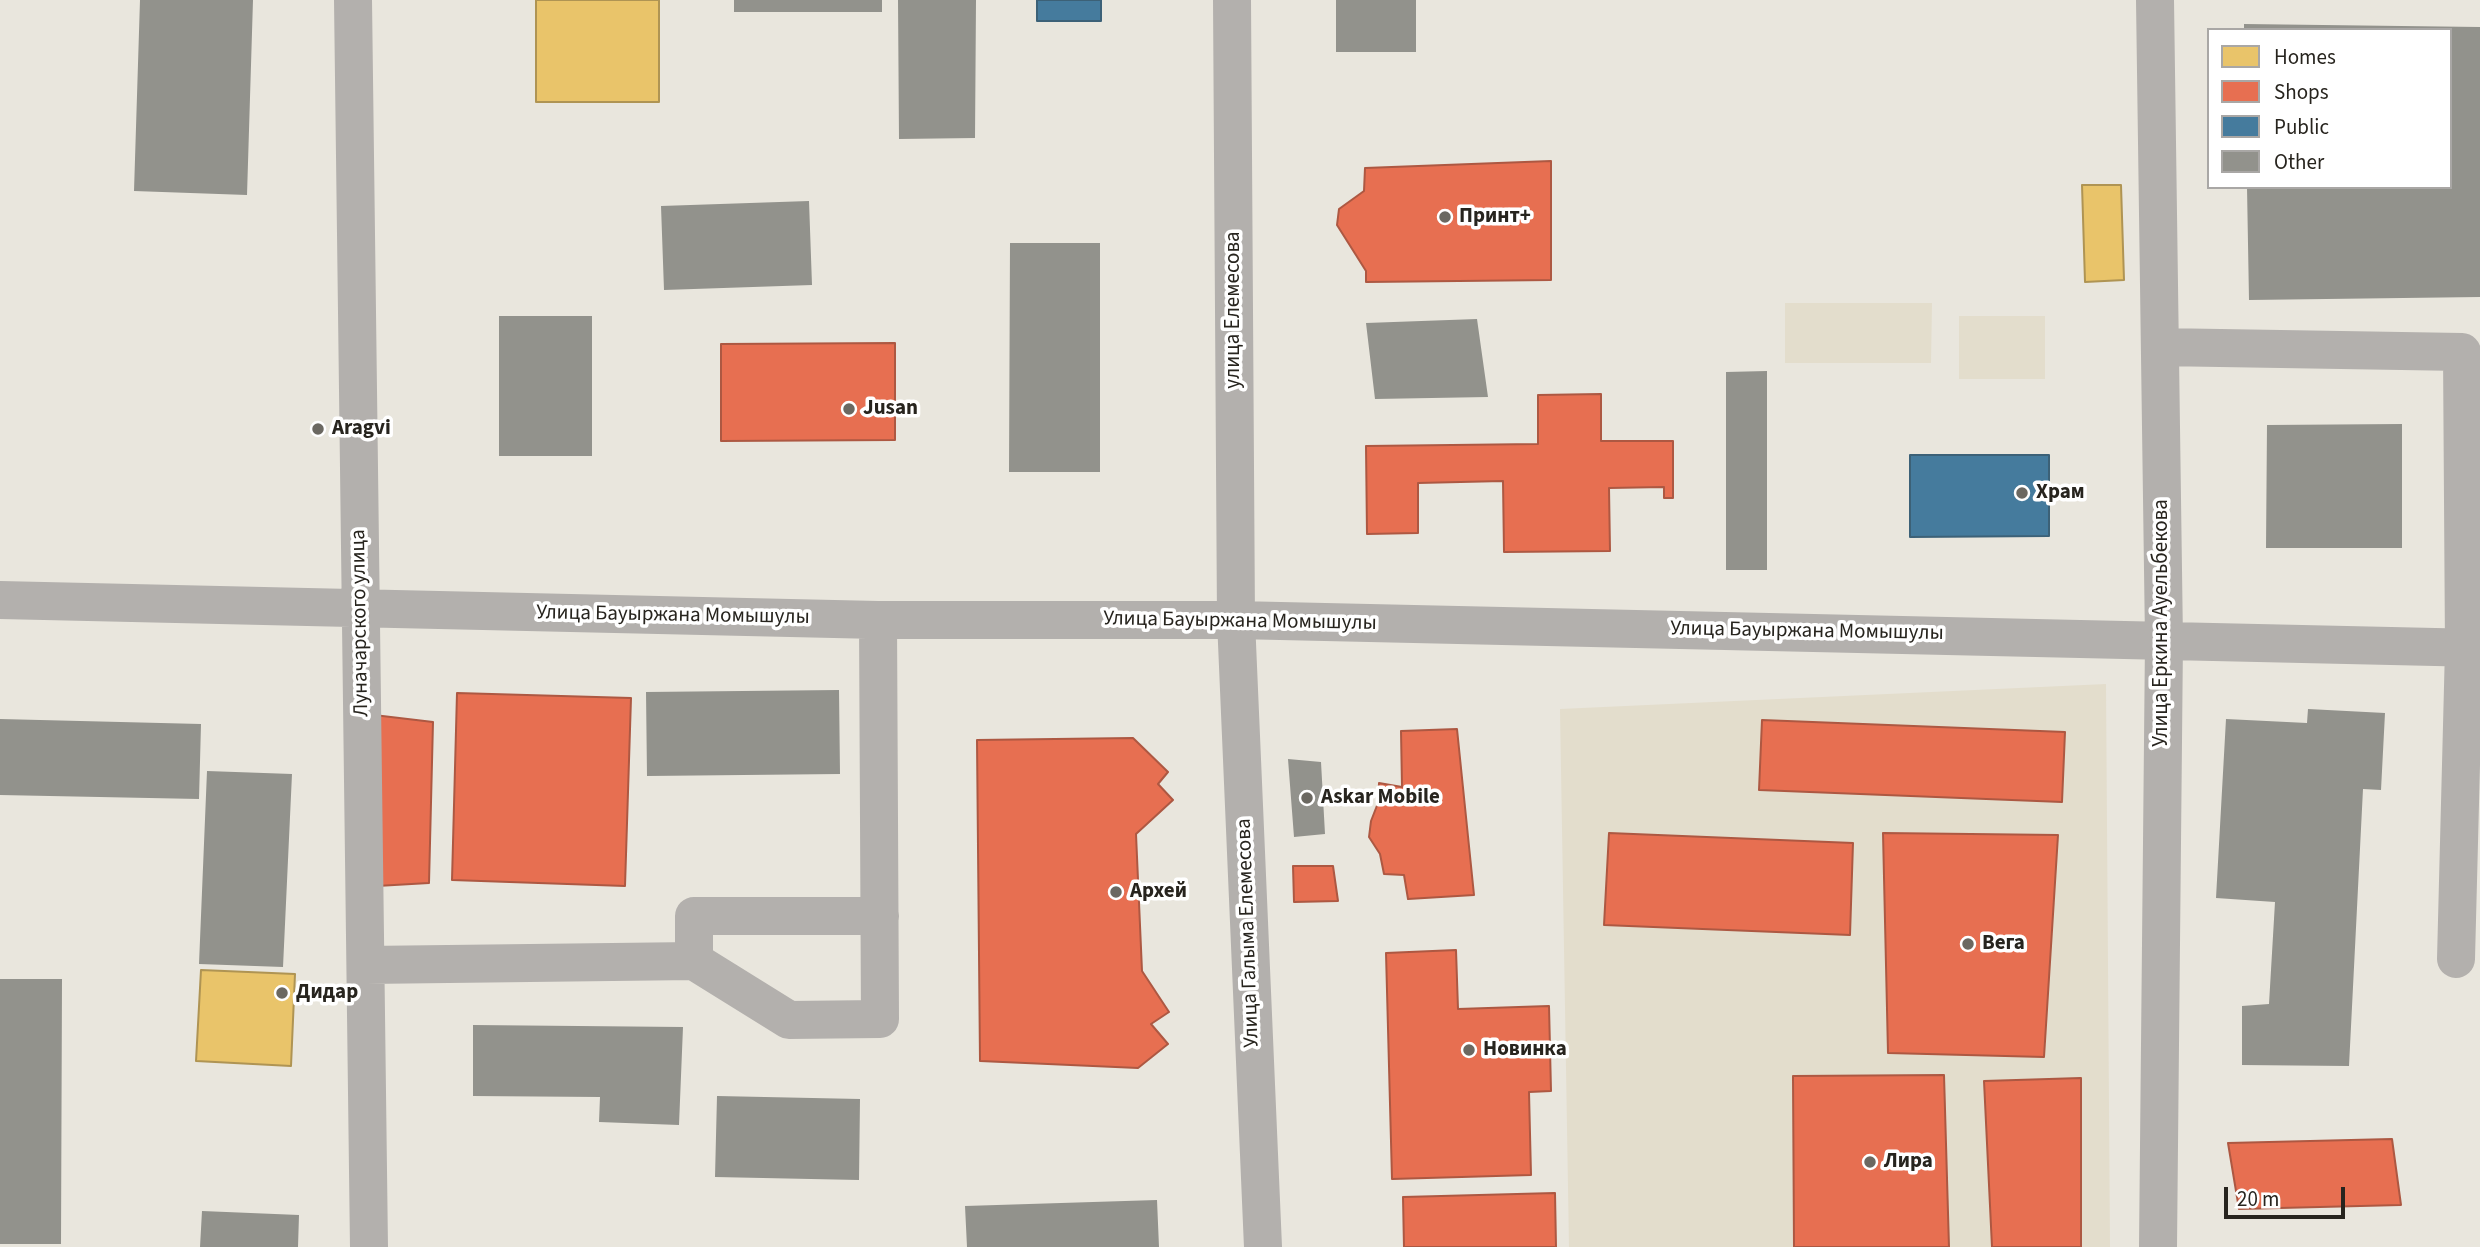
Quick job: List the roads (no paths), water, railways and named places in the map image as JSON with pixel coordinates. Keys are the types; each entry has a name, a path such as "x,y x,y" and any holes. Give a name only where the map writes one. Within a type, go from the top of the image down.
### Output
{"street":[{"name":"Луначарского улица","path":"353,0 369,1247"},
{"name":"улица Елемесова","path":"1232,0 1236,620"},
{"name":"Улица Еркина Ауельбекова","path":"2155,0 2164,640 2158,1247"},
{"path":"2160,347 2462,352 2472,648 2456,959"},
{"name":"Улица Бауыржана Момышулы","path":"0,600 878,620 1236,620 2472,648"},
{"path":"366,965 694,961 789,1020 880,1018 878,620"},
{"name":"Улица Галыма Елемесова","path":"1236,620 1262,1247"},
{"path":"694,961 694,916 880,916"}],"place":[{"name":"Принт+","path":"1445,217"},
{"name":"Jusan","path":"849,409"},
{"name":"Aragvi","path":"318,429"},
{"name":"Храм","path":"2022,493"},
{"name":"Askar Mobile","path":"1307,798"},
{"name":"Архей","path":"1116,892"},
{"name":"Вега","path":"1968,944"},
{"name":"Дидар","path":"282,993"},
{"name":"Новинка","path":"1469,1050"},
{"name":"Лира","path":"1870,1162"}]}
